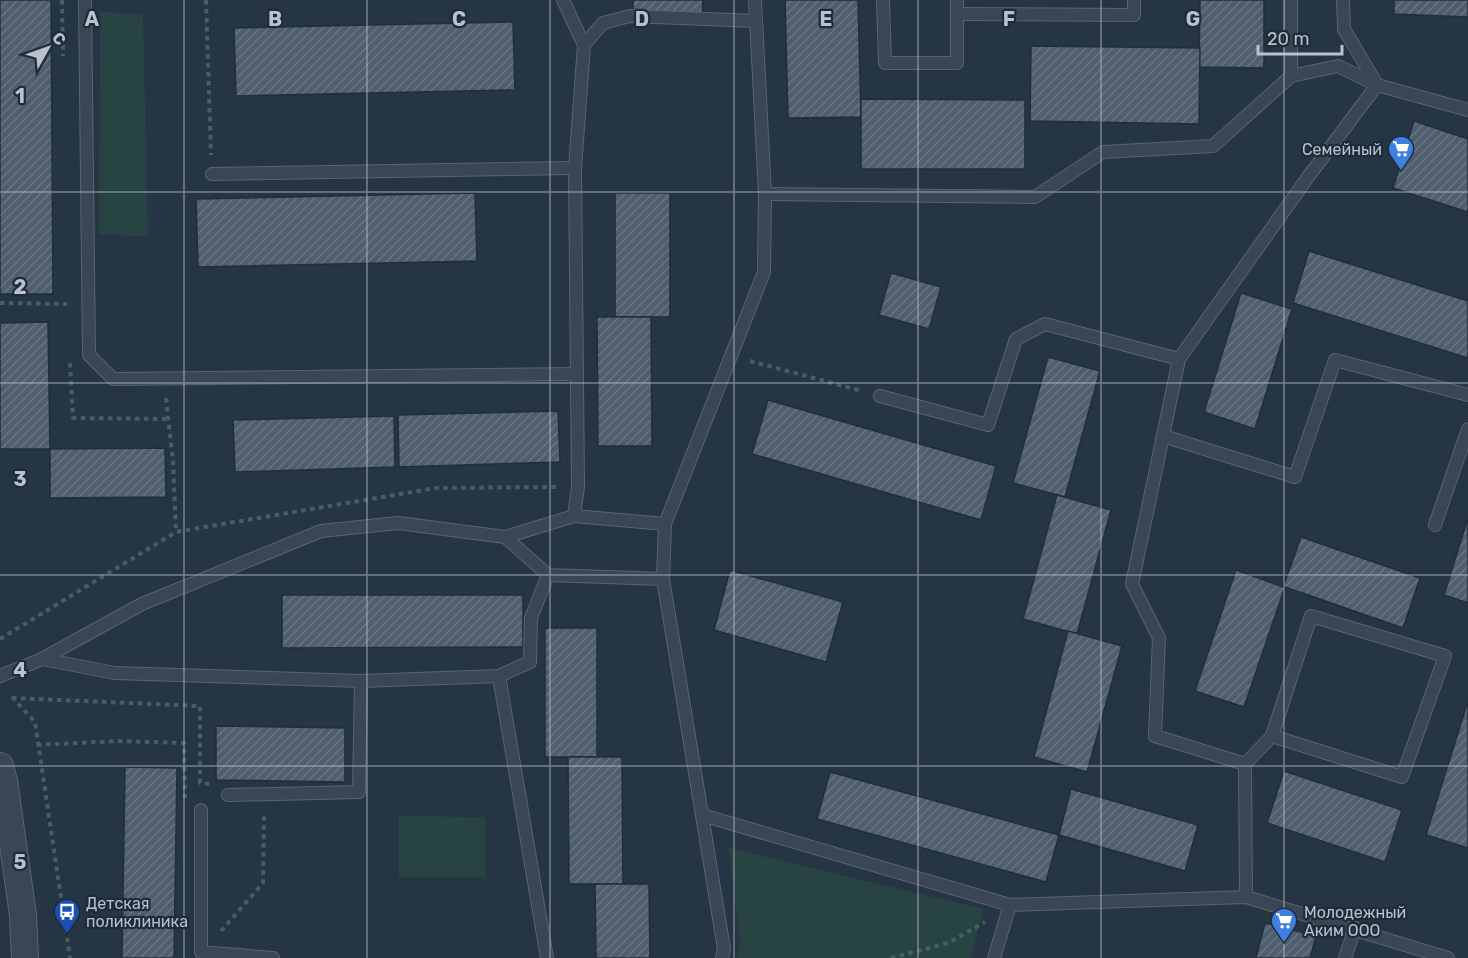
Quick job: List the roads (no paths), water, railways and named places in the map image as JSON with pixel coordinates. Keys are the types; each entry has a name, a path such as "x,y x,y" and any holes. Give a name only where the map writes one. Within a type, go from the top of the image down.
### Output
{"street":[{"path":"0,766 4,811 23,915 25,958"}],"lane":[{"path":"85,0 89,354 113,379 577,374"},
{"path":"563,0 584,45 574,168 578,487 574,516"},
{"path":"722,958 724,949 663,579 664,524 764,272 765,194 755,0"},
{"path":"883,0 885,63 957,63 957,0"},
{"path":"957,14 1134,15 1134,0"},
{"path":"1291,0 1291,75"},
{"path":"1343,0 1344,29 1377,85"},
{"path":"584,45 603,23 630,16 756,21"},
{"path":"765,194 1035,197 1103,152 1213,146 1291,75 1338,66 1377,85 1468,110"},
{"path":"1245,764 1155,736 1158,638 1132,584 1179,359 1308,177 1377,85"},
{"path":"212,174 574,168"},
{"path":"880,396 988,424 1016,339 1045,324 1179,359"},
{"path":"1163,436 1294,477 1335,360 1468,395"},
{"path":"1436,525 1468,429"},
{"path":"0,676 42,659 142,604 321,531 398,523 505,537 574,516 664,524"},
{"path":"505,537 548,575 663,579"},
{"path":"42,659 115,673 361,681 500,676 530,662 531,618 548,575"},
{"path":"1246,897 1245,764 1272,736 1311,616 1445,656 1402,777 1272,736"},
{"path":"500,676 547,958"},
{"path":"228,795 358,792 361,681"},
{"path":"201,810 201,952 273,958"},
{"path":"702,815 1010,905 1246,897 1355,928 1448,958"},
{"path":"994,958 1010,905"},
{"path":"1345,958 1355,928"}],"place":[{"name":"Семейный","path":"1401,172"},
{"name":"Детская поликлиника","path":"67,935"},
{"name":"Молодежный Аким ООО","path":"1284,944"}]}
